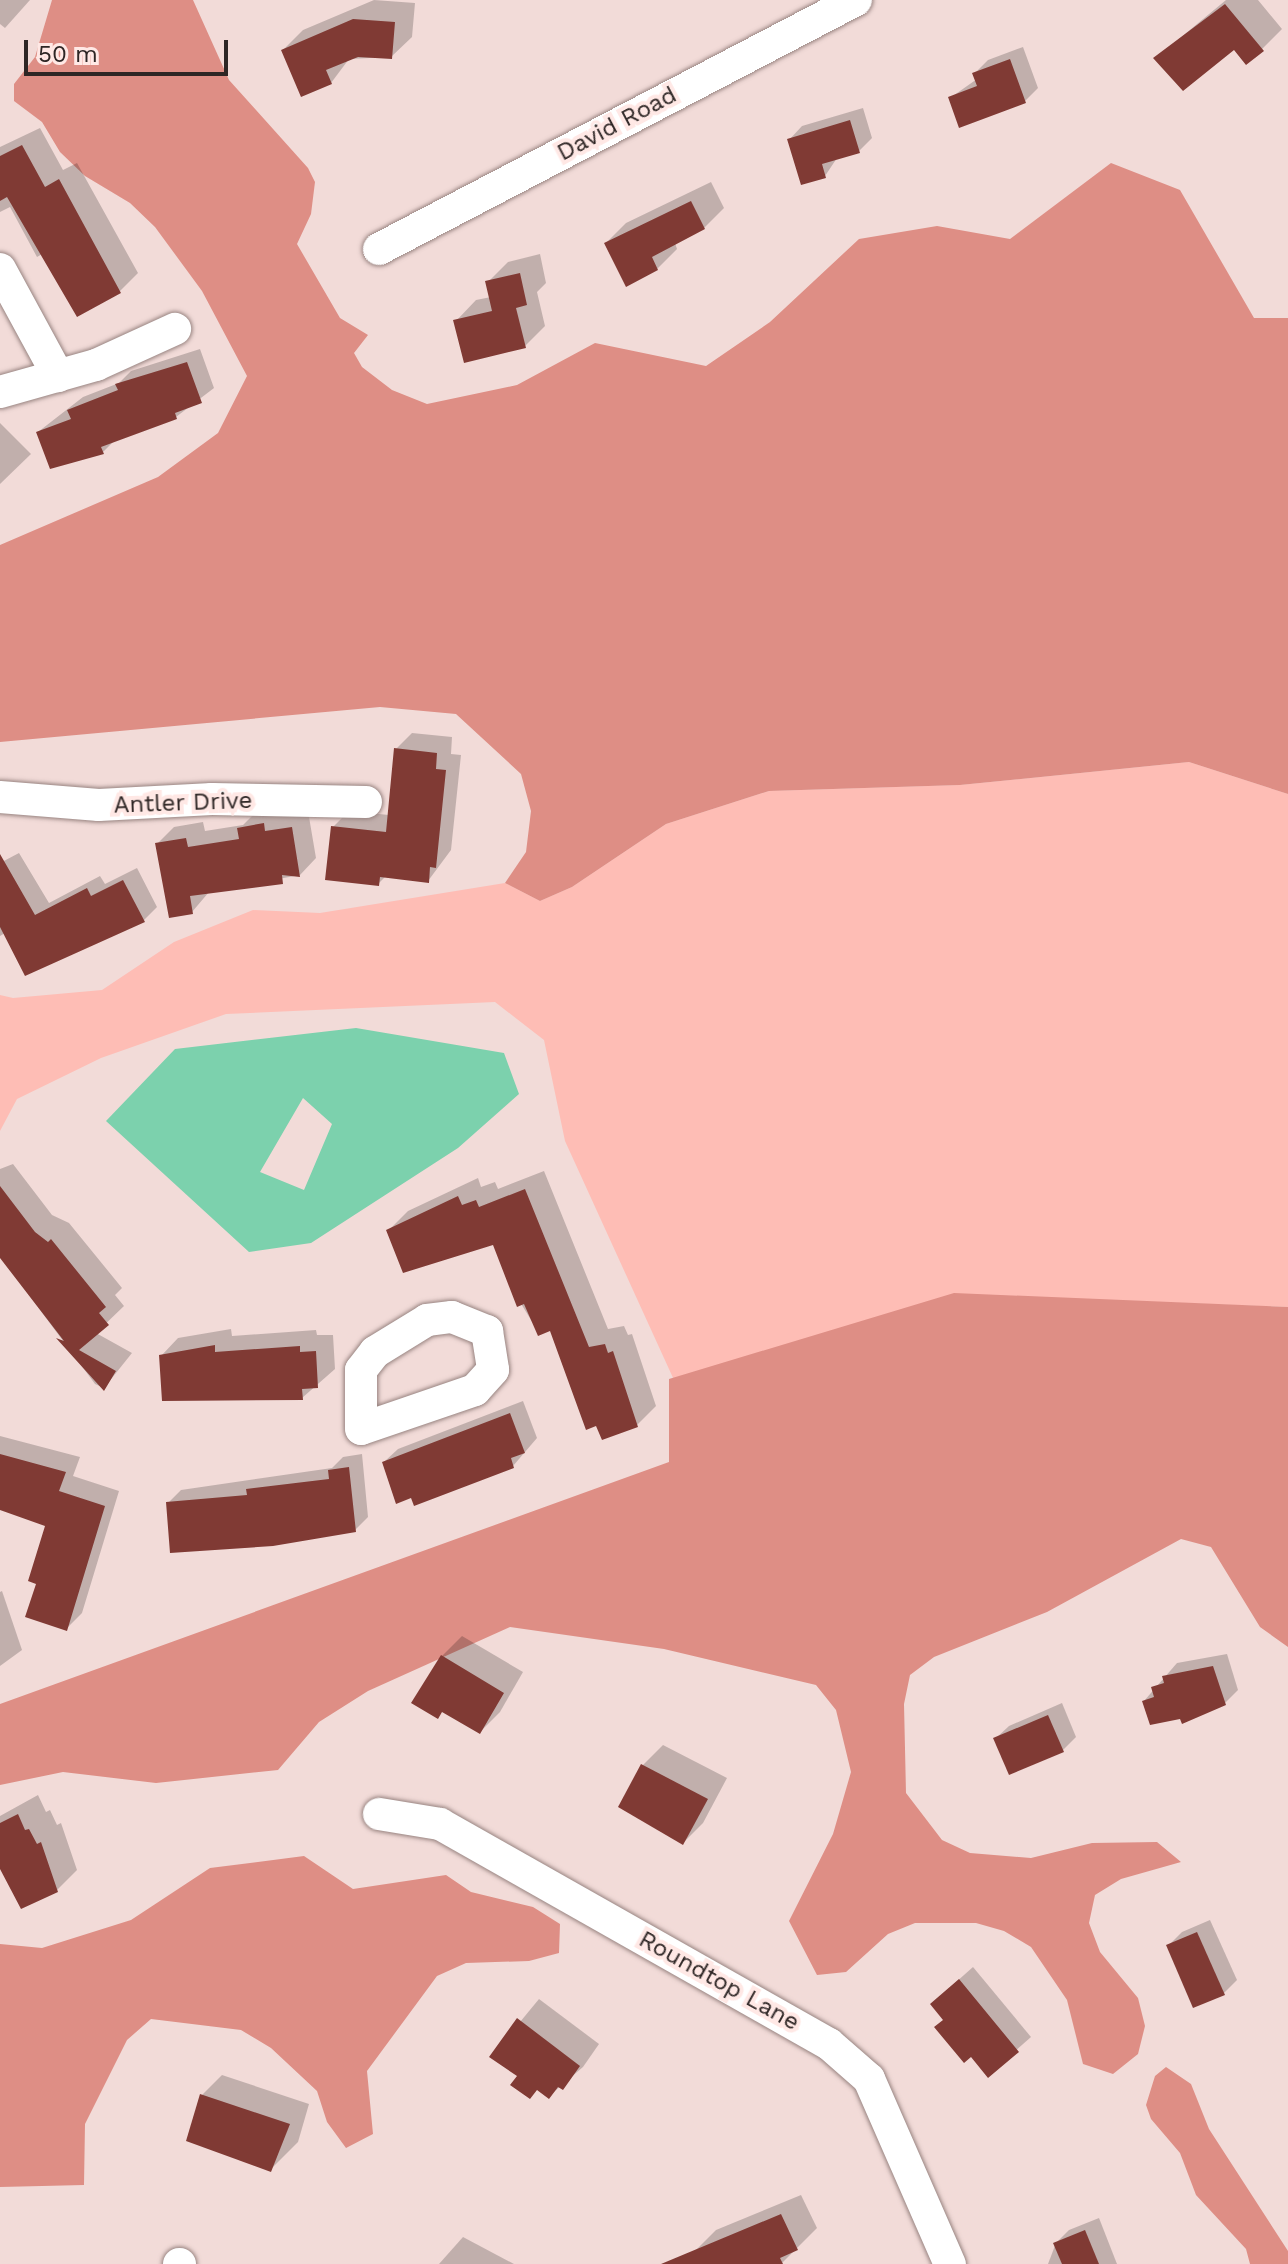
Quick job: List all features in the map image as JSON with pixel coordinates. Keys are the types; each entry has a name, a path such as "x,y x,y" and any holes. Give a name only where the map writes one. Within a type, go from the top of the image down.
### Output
{"street":[{"name":"David Road","path":"379,249 856,0"},
{"path":"0,269 58,376"},
{"path":"0,392 58,376 175,329"},
{"name":"Antler Drive","path":"0,797 99,805 212,799 366,802"},
{"name":"Roundtop Lane","path":"379,1814 440,1824 829,2044 869,2079 950,2264"}],"shaded area":[{"path":"52,0 193,0 229,80 308,168 315,182 311,214 297,244 340,318 368,335 354,353 362,367 392,390 427,404 517,385 595,343 706,366 770,322 859,239 937,226 1010,239 1111,163 1180,190 1254,318 1288,318 1288,794 1189,762 960,785 769,791 666,824 572,887 540,901 505,883 526,852 531,811 521,774 456,714 380,707 0,742 0,545 158,477 218,433 247,376 202,291 155,227 130,203 85,176 60,152 42,122 14,101 14,84 35,57"},
{"path":"1189,762 1288,794 1288,1307 972,1295 674,1380 565,1141 544,1040 495,1002 226,1014 101,1058 17,1099 0,1131 0,995 13,998 102,990 174,942 253,910 320,913 505,883 540,901 572,887 666,824 769,791 960,785"},
{"path":"356,1028 504,1053 519,1094 458,1148 311,1243 249,1252 106,1121 175,1049","holes":["303,1098 332,1124 304,1190 260,1172"]},
{"path":"954,1293 1288,1307 1288,1647 1260,1627 1211,1547 1181,1539 1047,1612 934,1657 910,1675 904,1704 906,1793 942,1840 970,1853 1031,1858 1092,1843 1157,1842 1181,1862 1121,1879 1095,1895 1089,1923 1100,1952 1138,1998 1145,2026 1138,2054 1113,2074 1083,2064 1067,2000 1031,1947 1004,1931 976,1923 915,1923 888,1934 846,1972 817,1975 789,1921 833,1834 851,1772 836,1710 816,1685 664,1649 510,1627 368,1691 319,1722 278,1770 156,1783 63,1772 0,1785 0,1704 669,1462 669,1379"},
{"path":"304,1856 353,1889 446,1875 471,1892 533,1907 560,1924 559,1953 529,1961 466,1963 437,1976 367,2071 373,2134 346,2148 327,2122 317,2091 271,2048 241,2030 151,2019 127,2040 85,2124 84,2185 0,2187 0,1944 42,1948 131,1920 210,1868"},
{"path":"1166,2067 1191,2084 1209,2129 1288,2251 1288,2264 1250,2264 1246,2249 1196,2195 1180,2153 1151,2119 1146,2105 1155,2076"}],"building":[{"path":"1225,4 1264,51 1246,65 1234,50 1183,91 1153,58"},
{"path":"353,19 395,22 392,59 358,57 326,70 332,84 301,97 281,50"},
{"path":"1010,59 1026,103 959,128 948,97 977,86 972,73"},
{"path":"850,120 860,153 822,164 826,178 801,185 787,139"},
{"path":"22,145 45,187 59,179 121,293 77,317 7,197 0,201 0,156"},
{"path":"691,201 705,229 652,257 658,270 626,287 604,243"},
{"path":"520,273 527,305 516,308 526,348 464,363 453,320 492,311 485,281"},
{"path":"187,362 202,403 175,413 177,419 101,447 104,454 50,469 36,432 71,419 67,410 118,390 115,384"},
{"path":"394,748 437,753 436,769 446,770 436,868 430,867 429,883 380,877 379,886 325,880 331,826 386,832"},
{"path":"264,823 265,831 292,827 300,877 282,875 283,884 190,896 193,914 169,918 155,843 186,838 188,847 239,839 237,828"},
{"path":"0,854 35,915 87,888 91,896 123,880 145,922 25,976 0,927"},
{"path":"0,1186 35,1232 48,1242 51,1239 106,1307 99,1313 109,1325 79,1350 116,1371 104,1391 56,1338 64,1341 0,1258"},
{"path":"525,1189 589,1347 605,1344 608,1353 613,1351 638,1427 602,1440 596,1426 586,1430 550,1331 538,1336 524,1304 517,1307 493,1245 403,1273 386,1230 458,1196 462,1205 476,1200 479,1207"},
{"path":"215,1345 215,1352 300,1346 300,1352 316,1351 318,1388 302,1389 303,1400 162,1401 159,1355"},
{"path":"510,1413 525,1453 511,1458 514,1468 414,1506 411,1498 396,1504 382,1462"},
{"path":"0,1454 66,1472 59,1491 105,1506 67,1631 25,1617 36,1584 28,1581 45,1526 0,1510"},
{"path":"349,1467 356,1532 273,1546 170,1553 166,1502 247,1495 246,1489 329,1479 328,1470"},
{"path":"441,1655 504,1693 480,1734 442,1712 438,1719 411,1703"},
{"path":"1213,1666 1226,1705 1182,1724 1180,1719 1150,1725 1142,1701 1154,1697 1151,1687 1164,1683 1162,1676"},
{"path":"1048,1715 1064,1752 1009,1775 993,1738"},
{"path":"641,1764 708,1799 683,1845 618,1807"},
{"path":"18,1814 25,1830 29,1829 37,1844 41,1842 58,1892 21,1909 0,1869 0,1823"},
{"path":"1197,1932 1225,1995 1193,2008 1166,1945"},
{"path":"959,1979 1019,2052 988,2078 971,2057 964,2063 934,2027 943,2020 930,2004"},
{"path":"517,2018 580,2066 563,2090 558,2087 549,2099 537,2090 530,2099 510,2085 517,2076 489,2057"},
{"path":"200,2094 290,2124 271,2172 186,2141"},
{"path":"781,2214 798,2250 780,2258 783,2264 661,2264"},
{"path":"1085,2230 1099,2264 1062,2264 1053,2243"}]}
